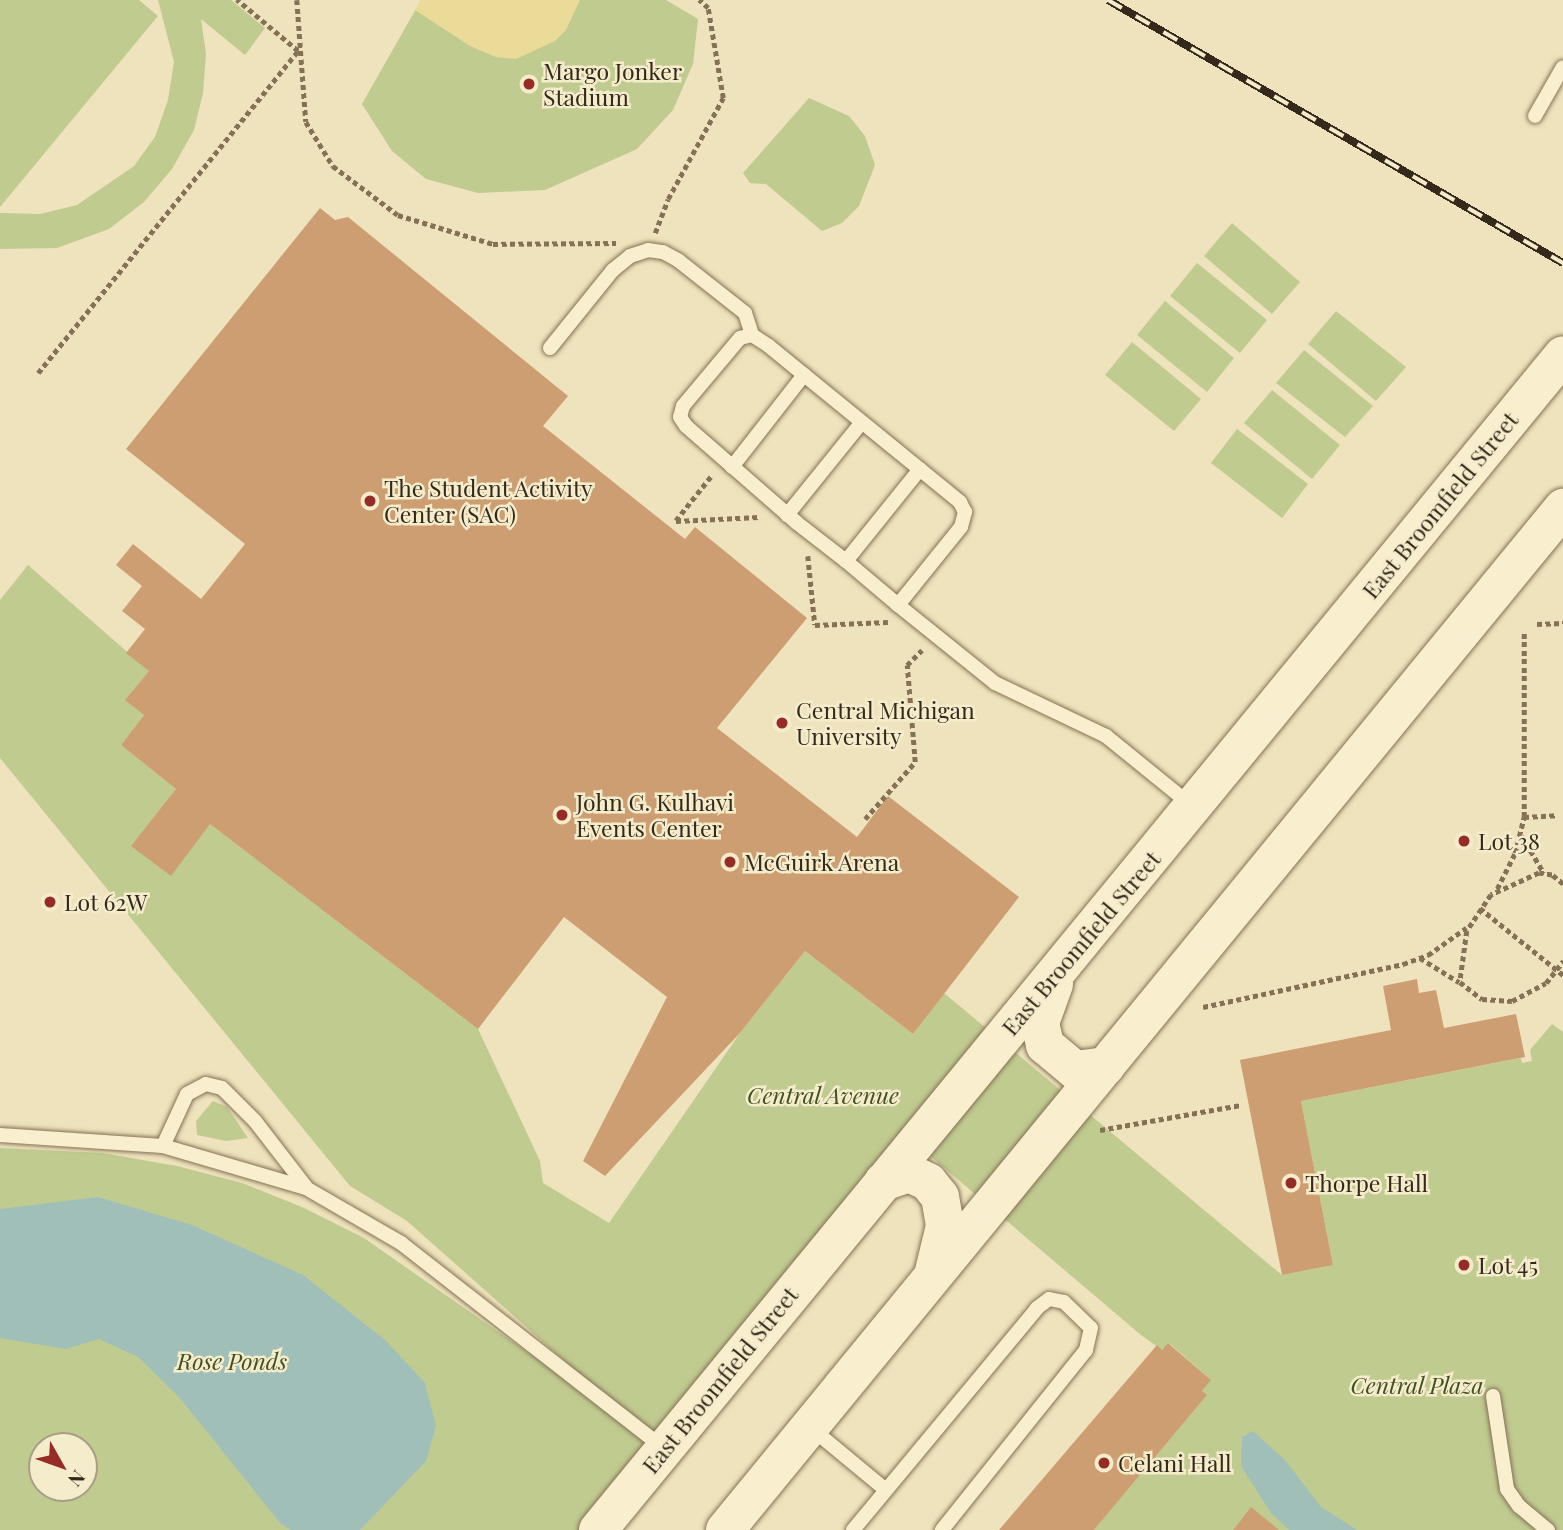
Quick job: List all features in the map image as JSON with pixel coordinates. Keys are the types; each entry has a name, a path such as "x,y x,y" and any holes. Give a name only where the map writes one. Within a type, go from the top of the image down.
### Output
{"main road":[{"name":"East Broomfield Street","path":"598,1530 1563,355"},
{"path":"724,1530 1563,508"},
{"path":"1068,958 1042,1014 1045,1045 1075,1070 1106,1066"},
{"path":"883,1182 909,1173 928,1182 940,1197 945,1226 933,1277"}],"lane":[{"path":"1535,116 1563,67"},
{"path":"550,348 613,270 630,256 648,250 663,252 679,261 745,313 752,335 960,502 965,512 950,542 898,605"},
{"path":"752,335 740,338 683,406 680,417 732,467 787,514 995,683 1106,736 1193,807"},
{"path":"732,467 804,375"},
{"path":"787,514 862,422"},
{"path":"846,561 920,469"},
{"path":"163,1146 187,1094 206,1084 222,1088 255,1121 306,1188"},
{"path":"0,1135 163,1146 306,1188 401,1244 664,1449"},
{"path":"853,1530 1037,1308 1049,1299 1064,1302 1091,1328 1086,1350 942,1530"},
{"path":"1493,1396 1507,1489 1548,1530"},
{"path":"810,1427 886,1490"}],"path":[{"path":"237,0 298,51"},
{"path":"297,0 298,51 306,122 333,166 398,215 492,244 613,243 648,250 668,198 723,98 708,8 699,0"},
{"path":"38,373 298,51"},
{"path":"711,477 676,521 760,517"},
{"path":"808,556 815,625 888,622"},
{"path":"1537,624 1563,623"},
{"path":"1524,630 1522,841 1545,874 1563,884"},
{"path":"865,819 915,762 907,665 922,650"},
{"path":"1524,817 1557,814"},
{"path":"1495,892 1522,834"},
{"path":"1460,982 1470,925 1480,908 1495,892 1524,876 1545,874"},
{"path":"1480,908 1563,975"},
{"path":"1203,1007 1419,958 1470,925"},
{"path":"1419,958 1460,982 1482,999 1512,1001 1546,983 1563,961"},
{"path":"1100,1130 1241,1105"}],"green space":[{"path":"0,0 139,0 158,16 0,207"},
{"path":"158,0 231,0 265,28 245,55 201,19 206,54 203,93 194,130 172,169 144,202 109,229 57,248 0,249 0,213 40,214 77,205 134,166 155,137 168,100 174,62"},
{"name":"Margo Jonker Stadium","path":"421,0 666,0 698,19 693,64 673,110 637,149 545,190 478,193 426,179 392,151 362,104"},
{"path":"809,98 849,116 865,136 875,165 859,206 842,223 822,231 766,184 750,183 743,173"},
{"path":"1232,223 1300,282 1272,314 1204,256"},
{"path":"1197,263 1267,320 1240,353 1170,296"},
{"path":"1165,301 1234,358 1207,392 1137,335"},
{"path":"1336,311 1406,367 1376,401 1308,344"},
{"path":"1132,342 1201,399 1174,431 1105,375"},
{"path":"1304,350 1373,406 1345,437 1276,383"},
{"path":"1272,390 1340,445 1312,479 1244,423"},
{"path":"1237,429 1308,484 1282,518 1211,463"},
{"path":"28,565 149,671 126,700 144,715 121,745 176,789 210,824 478,1029 540,1161 543,1183 609,1223 740,1033 805,951 913,1034 944,993 1282,1275 1333,1265 1301,1101 1521,1058 1522,1063 1532,1061 1530,1050 1552,1024 1563,1032 1563,1530 1273,1530 1248,1511 1233,1530 1094,1530 1206,1396 1202,1391 1210,1379 1169,1343 1162,1350 1141,1335 916,1144 598,1530 0,1530 0,1148 103,1153 177,1166 242,1183 302,1207 364,1238 656,1442 407,1221 350,1186 0,758 0,600"},
{"path":"213,1101 227,1107 248,1138 226,1141 197,1135 196,1121"}],"sand":[{"path":"421,0 580,0 566,30 555,41 516,59 496,57 470,46 415,10"}],"water":[{"path":"98,1197 192,1225 303,1275 385,1340 425,1383 436,1426 426,1461 360,1530 291,1530 281,1524 179,1397 138,1357 99,1339 66,1349 0,1338 0,1209"},
{"path":"1253,1431 1285,1460 1321,1507 1357,1530 1289,1530 1271,1513 1241,1466 1242,1437"}],"building":[{"path":"320,208 335,220 348,217 568,396 543,426 685,539 695,527 807,618 717,728 857,837 888,796 1019,897 913,1034 805,951 740,1033 605,1176 583,1161 667,997 564,917 478,1029 210,824 171,876 131,846 176,789 121,745 144,715 125,700 149,671 126,653 145,629 122,611 142,586 116,565 133,544 201,599 245,544 126,449"},
{"name":"Thorpe Hall","path":"1417,979 1419,993 1436,990 1444,1028 1516,1014 1525,1057 1301,1101 1333,1265 1282,1275 1240,1060 1391,1030 1383,986"},
{"name":"Celani Hall","path":"1168,1343 1211,1380 1202,1391 1207,1395 1094,1530 999,1530 1157,1345 1162,1350"},
{"path":"1251,1507 1279,1530 1233,1530"}],"railway":[{"path":"1108,0 1563,263"}],"place":[{"name":"Margo Jonker Stadium","path":"529,84"},
{"name":"The Student Activity Center (SAC)","path":"370,501"},
{"name":"Central Michigan University","path":"782,723"},
{"name":"John G. Kulhavi Events Center","path":"562,815"},
{"name":"Lot 38","path":"1464,841"},
{"name":"McGuirk Arena","path":"730,862"},
{"name":"Lot 62W","path":"50,902"},
{"name":"Thorpe Hall","path":"1291,1183"},
{"name":"Lot 45","path":"1464,1265"},
{"name":"Celani Hall","path":"1104,1463"}],"park label":[{"name":"Central Avenue","path":"823,1095"},
{"name":"Rose Ponds","path":"232,1361"},
{"name":"Central Plaza","path":"1417,1385"}]}
